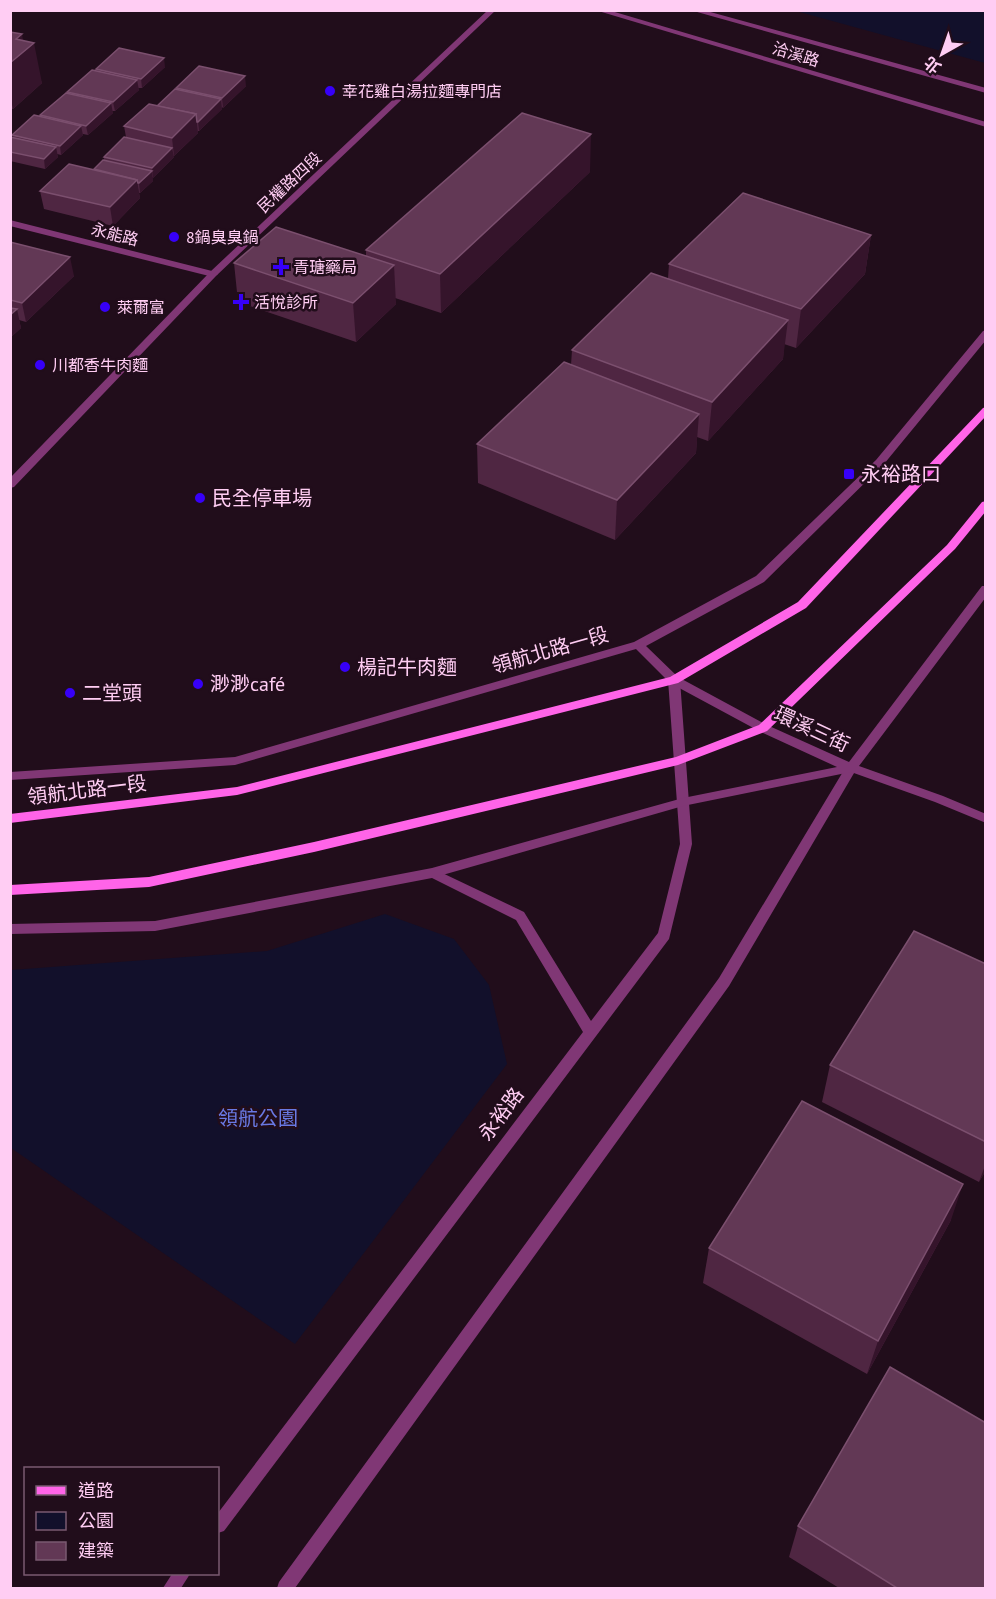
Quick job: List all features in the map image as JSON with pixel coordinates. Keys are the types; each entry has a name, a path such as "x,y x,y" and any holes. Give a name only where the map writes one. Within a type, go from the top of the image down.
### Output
{"main road":[{"name":"領航北路一段","path":"10,819 237,791 674,680 802,605 986,410"},
{"path":"10,890 149,882 314,847 678,761 763,728 951,547 986,504"}],"street":[{"name":"民權路四段","path":"10,485 213,274 493,10"},
{"name":"洽溪路","path":"598,10 986,125"},
{"name":"洽溪路","path":"693,10 986,91"},
{"name":"永能路","path":"10,223 213,274"},
{"name":"領航北路一段","path":"10,776 235,761 638,645 760,579 879,462 986,333"},
{"path":"285,1588 724,982 851,768 986,588"},
{"name":"環溪三街","path":"638,645 674,680 763,728 851,768 939,799 986,819"},
{"name":"永裕路","path":"219,1524 664,935 686,844 678,761 674,680"},
{"path":"10,929 155,926 432,873 683,802 851,768"},
{"path":"432,873 520,916 590,1031"},
{"path":"171,1588 181,1575"}],"green space":[{"path":"796,11 985,11 985,63"},
{"name":"領航公園","path":"385,914 454,939 489,985 507,1064 295,1344 11,1148 11,970 267,951"}],"building":[{"path":"10,32 22,34 16,39 34,43 10,63"},
{"path":"119,48 164,58 141,79 96,69"},
{"path":"199,66 245,76 222,98 176,88"},
{"path":"92,70 137,80 113,102 67,92"},
{"path":"175,89 221,99 197,122 196,114 157,106"},
{"path":"66,93 111,103 86,126 40,115"},
{"path":"149,104 196,114 172,138 124,126"},
{"path":"522,113 591,134 440,274 366,250"},
{"path":"34,115 81,126 60,146 12,135"},
{"path":"10,137 56,147 44,159 10,152"},
{"path":"124,137 172,148 152,168 104,157"},
{"path":"103,160 152,171 138,183 137,180 94,169"},
{"path":"69,164 137,180 110,207 40,191"},
{"path":"743,193 871,235 801,309 669,264"},
{"path":"276,227 394,265 353,303 234,263"},
{"path":"10,242 70,257 22,303 10,300"},
{"path":"651,273 788,320 712,402 572,350"},
{"path":"10,308 17,309 10,315"},
{"path":"564,362 699,414 617,500 477,444"},
{"path":"914,931 986,964 986,1142 830,1065"},
{"path":"802,1101 963,1184 878,1341 709,1248"},
{"path":"890,1367 986,1423 986,1588 897,1588 798,1526"}],"place":[{"name":"幸花雞白湯拉麵專門店","path":"330,91"},
{"name":"8鍋臭臭鍋","path":"174,237"},
{"name":"青瑭藥局","path":"281,267"},
{"name":"活悅診所","path":"241,302"},
{"name":"萊爾富","path":"105,307"},
{"name":"川都香牛肉麵","path":"40,365"},
{"name":"永裕路口","path":"849,474"},
{"name":"民全停車場","path":"200,498"},
{"name":"楊記牛肉麵","path":"345,667"},
{"name":"渺渺café","path":"198,684"},
{"name":"二堂頭","path":"70,693"}]}
